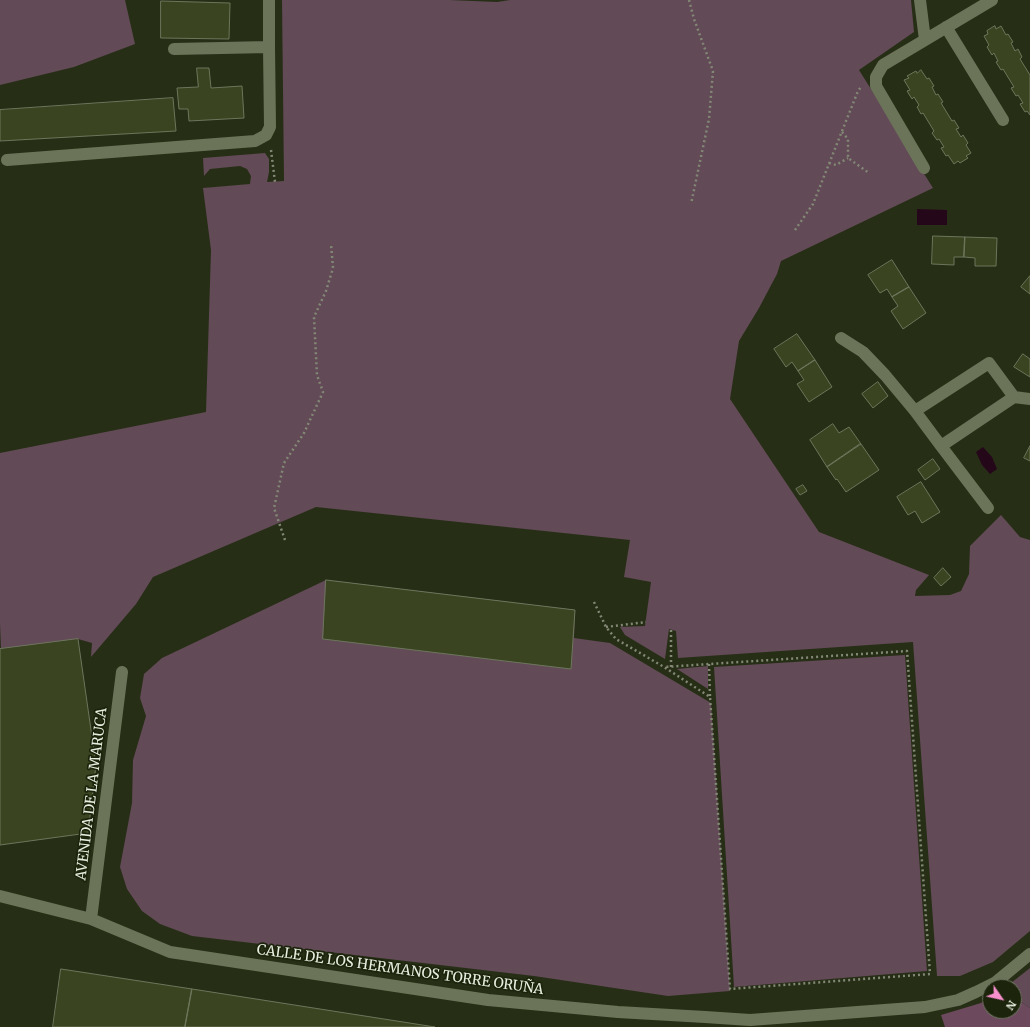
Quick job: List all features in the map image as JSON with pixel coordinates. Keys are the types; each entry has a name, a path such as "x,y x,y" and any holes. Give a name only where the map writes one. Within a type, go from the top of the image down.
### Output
{"street":[{"path":"7,160 255,141 266,135 270,128 269,0"},
{"path":"920,0 925,40"},
{"path":"924,168 876,86 876,77 883,65 992,0"},
{"path":"946,27 1003,120"},
{"path":"174,49 269,47"},
{"path":"840,338 863,352 885,375 915,411 988,508"},
{"path":"915,411 989,363 1014,397"},
{"path":"941,446 1014,397 1030,399"},
{"name":"AVENIDA DE LA MARUCA","path":"91,920 122,672"},
{"name":"CALLE DE LOS HERMANOS TORRE ORUÑA","path":"0,896 91,920 178,954 488,1000 618,1012 750,1020 924,1008 958,1000 996,982 1030,954"}],"path":[{"path":"689,0 694,19 713,70 708,119 691,204"},
{"path":"796,230 813,204 858,90 876,77"},
{"path":"842,131 848,139 848,158"},
{"path":"266,135 272,152 275,182"},
{"path":"829,163 836,165 848,158"},
{"path":"848,158 869,173"},
{"path":"285,540 274,508 284,463 304,433 323,392 317,375 314,317 326,291 333,268 331,244"},
{"path":"594,602 606,627 616,639 710,697"},
{"path":"606,627 646,622"},
{"path":"671,630 671,667"},
{"path":"664,668 709,664 907,651 930,974 730,989 709,664"}],"shaded area":[{"path":"0,0 125,0 135,44 74,67 0,85"},
{"path":"282,0 449,0 497,2 510,0 911,0 914,32 859,70 933,188 781,261 777,274 739,341 730,399 819,532 929,575 916,590 915,596 950,595 961,591 969,574 970,546 1001,515 1020,537 1030,540 1030,931 993,962 960,976 937,976 913,642 678,658 676,631 669,629 665,659 625,635 620,627 645,626 651,582 624,577 630,540 316,507 153,577 136,604 91,657 92,643 78,639 1,649 0,453 206,412 211,250 203,188 250,184 251,176 247,169 240,166 210,169 204,176 203,158 265,153 269,159 267,182 284,181"},
{"path":"917,209 947,210 947,225 917,225"},
{"path":"983,447 992,457 997,469 990,474 982,465 976,452"},
{"path":"326,580 575,610 574,638 610,643 711,703 730,991 668,996 534,976 192,936 160,924 142,911 127,889 120,867 132,803 133,760 146,716 140,698 144,674 162,658"},
{"path":"905,655 927,971 734,987 714,667"},
{"path":"708,666 708,689 677,669"},
{"path":"1030,968 1030,1008 1022,1002 1022,979 1016,979"},
{"path":"982,1002 982,1019 1022,1019 1022,1002 1030,1008 1030,1027 945,1027 941,1015"}],"building":[{"path":"161,1 230,3 229,39 161,38"},
{"path":"995,26 996,29 1001,26 1006,35 1008,34 1013,42 1011,43 1015,51 1018,49 1022,57 1020,59 1030,75 1030,115 1027,111 1025,112 1020,104 1023,103 1011,88 1014,87 1003,69 1001,70 996,62 998,61 994,53 992,55 987,47 989,45 984,36 988,34 987,31"},
{"path":"197,68 209,68 211,88 242,86 244,118 189,121 188,109 179,109 177,88 198,87"},
{"path":"921,70 934,86 932,87 936,95 938,94 943,102 941,103 952,121 954,120 959,128 956,129 961,137 963,135 968,143 966,145 971,153 966,156 968,158 960,163 958,161 954,164 948,155 946,156 941,148 944,147 939,139 937,140 932,133 934,131 923,113 921,114 917,107 919,105 914,97 912,99 907,91 910,90 904,80 909,78 907,76"},
{"path":"173,98 176,131 0,141 0,110"},
{"path":"933,236 965,237 964,257 954,257 954,265 932,264"},
{"path":"965,237 997,238 996,266 975,266 975,258 964,257"},
{"path":"892,260 909,287 892,297 887,289 880,293 868,275"},
{"path":"1030,276 1030,294 1021,287"},
{"path":"909,287 926,313 903,329 891,311 898,306 892,297"},
{"path":"797,334 815,360 798,371 792,362 786,367 774,349"},
{"path":"1023,354 1030,359 1030,377 1014,367"},
{"path":"815,360 832,387 809,402 797,384 804,380 798,371"},
{"path":"878,382 888,396 873,408 862,394"},
{"path":"833,424 839,433 849,427 861,444 827,467 810,440"},
{"path":"860,444 879,470 846,492 827,467"},
{"path":"1030,446 1030,461 1024,458"},
{"path":"933,459 940,469 925,480 918,470"},
{"path":"921,482 940,512 922,523 915,511 908,515 897,497"},
{"path":"803,485 807,491 800,495 796,489"},
{"path":"943,568 951,577 941,586 934,578"},
{"path":"326,580 575,610 571,669 323,639"},
{"path":"78,639 96,765 88,833 0,845 0,649"},
{"path":"61,969 192,989 185,1027 53,1027"},
{"path":"192,989 435,1027 185,1027"}]}
